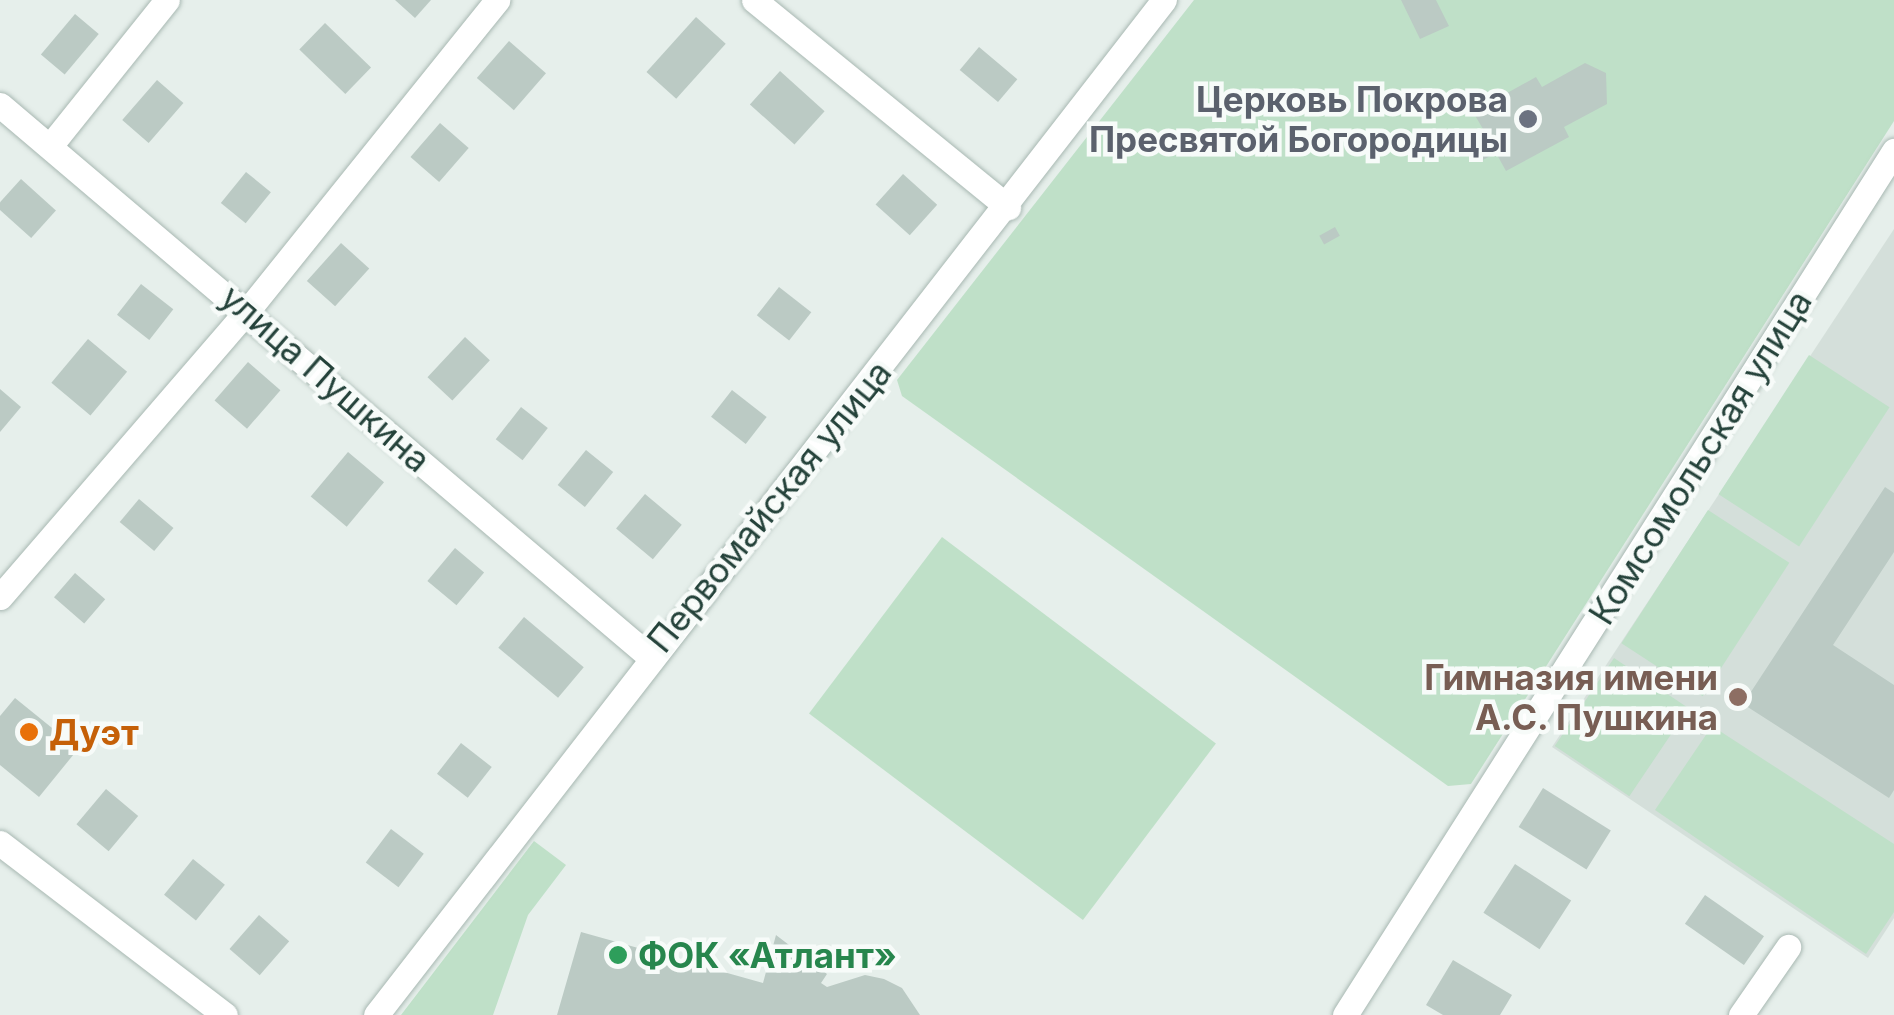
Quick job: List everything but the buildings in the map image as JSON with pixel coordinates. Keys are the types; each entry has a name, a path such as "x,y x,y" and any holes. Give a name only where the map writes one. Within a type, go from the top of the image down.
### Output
{"street":[{"path":"50,146 167,0"},
{"path":"0,597 248,310 496,0"},
{"path":"754,0 1008,207"},
{"name":"Первомайская улица","path":"376,1015 649,656 1008,207 1164,0"},
{"name":"улица Пушкина","path":"0,104 248,310 649,656"},
{"name":"Комсомольская улица","path":"1345,1015 1894,151"},
{"path":"0,844 225,1015"},
{"path":"1741,1015 1788,947"}],"shaded area":[{"name":"Гимназия имени А.С. Пушкина","path":"1894,229 1894,918 1868,958 1552,747"}],"green space":[{"path":"1194,0 1894,0 1894,121 1471,784 1448,786 902,396 897,380"},
{"path":"1809,355 1890,407 1799,547 1719,494"},
{"path":"1708,510 1789,563 1703,696 1621,643"},
{"path":"942,537 1216,743 1083,920 809,713"},
{"path":"1614,658 1689,708 1629,796 1555,746"},
{"path":"1712,726 1894,844 1894,912 1866,954 1655,810"},
{"path":"534,841 566,865 528,915 493,1015 401,1015"}],"place":[{"name":"Церковь Покрова Пресвятой Богородицы","path":"1528,119"},
{"name":"Гимназия имени А.С. Пушкина","path":"1738,697"},
{"name":"Дуэт","path":"29,732"},
{"name":"ФОК «Атлант»","path":"618,955"}]}
